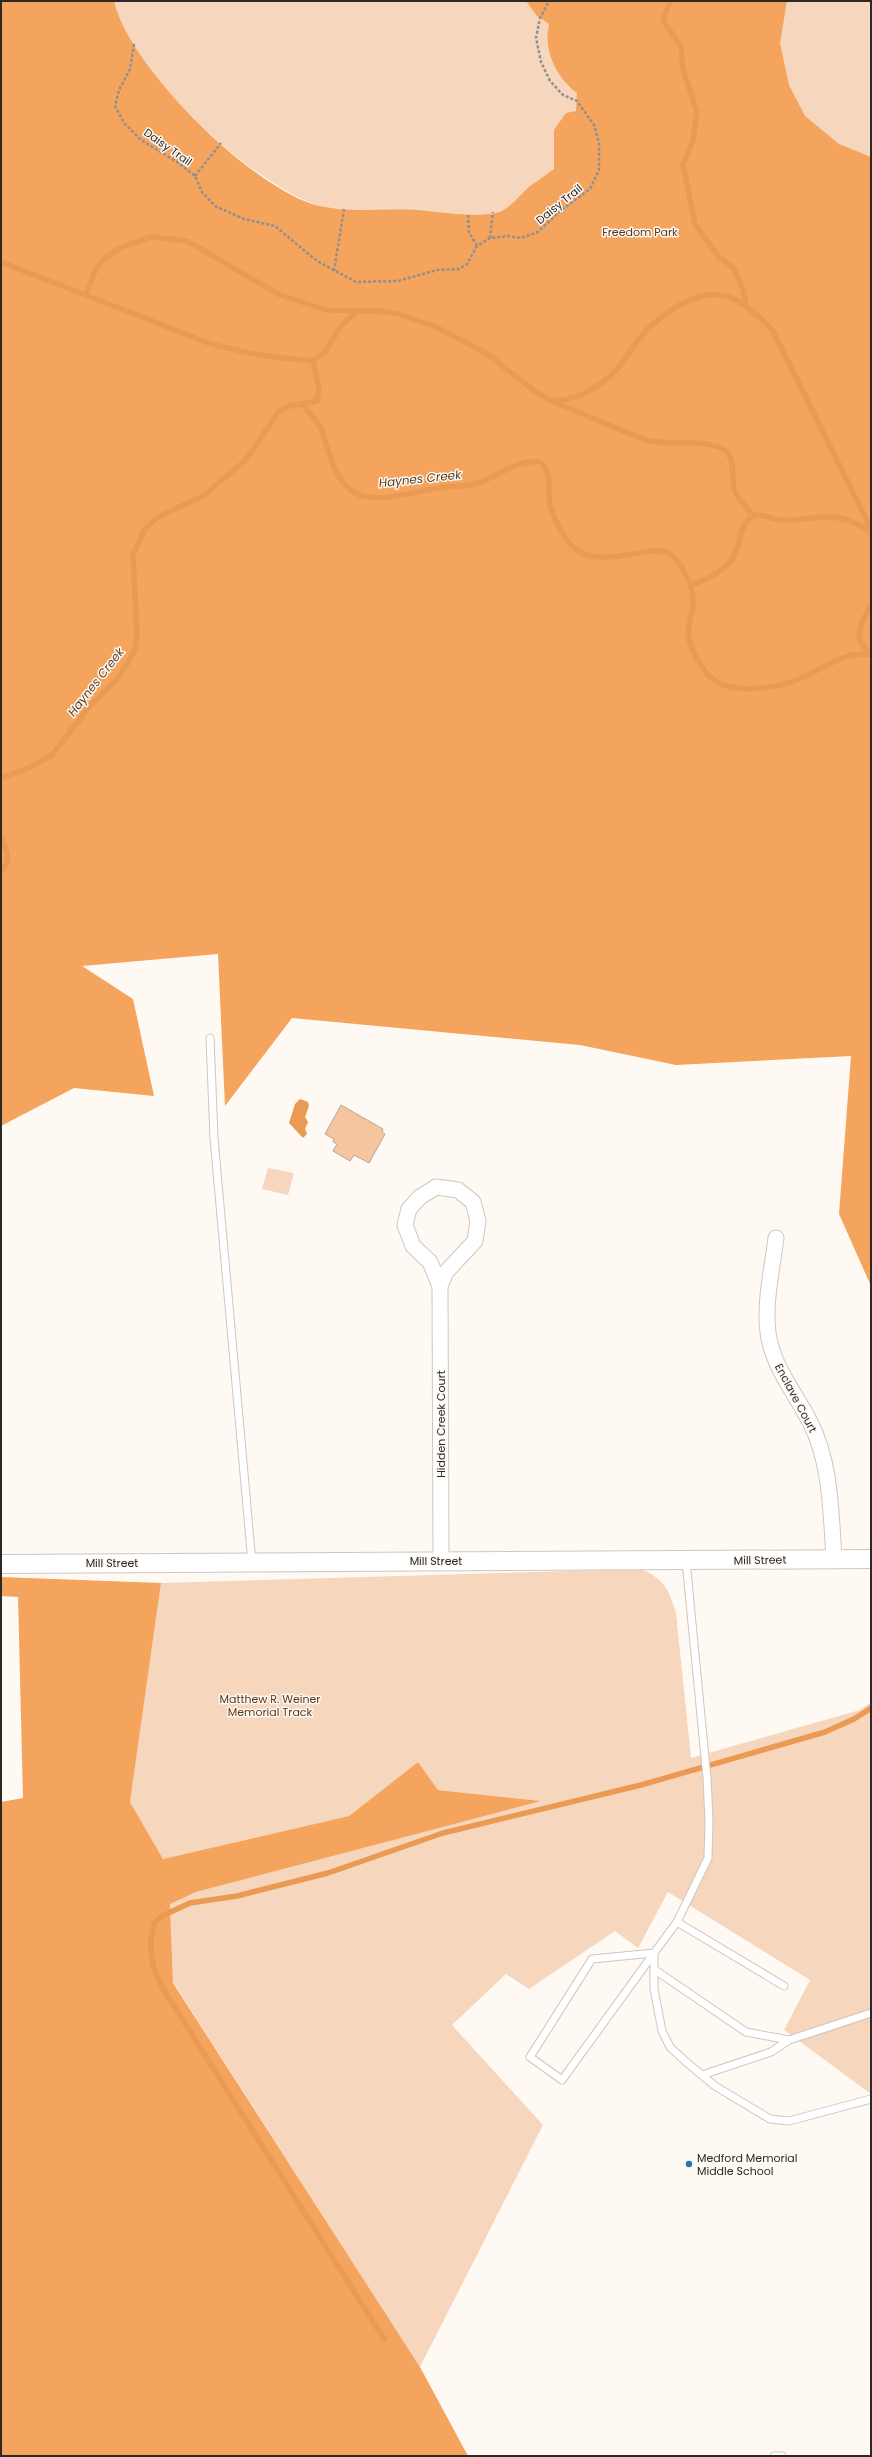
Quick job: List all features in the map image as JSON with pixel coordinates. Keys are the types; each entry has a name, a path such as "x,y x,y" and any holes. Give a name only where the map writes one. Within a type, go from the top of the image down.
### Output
{"street":[{"name":"Hidden Creek Court","path":"440,1286 446,1272 475,1241 478,1221 473,1202 458,1190 436,1187 420,1197 410,1209 405,1225 412,1246 430,1262 440,1286 441,1561"},
{"name":"Enclave Court","path":"776,1238 766,1318 770,1344 798,1402 810,1422 819,1445 829,1497 834,1559"},
{"name":"Mill Street","path":"1,1564 871,1559"}],"lane":[{"path":"210,1038 214,1138 252,1563"},
{"path":"654,1953 592,1959 530,2057 562,2080 677,1922 708,1858 709,1820 707,1778 686,1561"},
{"path":"677,1922 784,1986"},
{"path":"654,1953 657,2012 662,2031 670,2047 715,2086 753,2110 778,2122 871,2100"},
{"path":"655,1970 746,2032 789,2040"},
{"path":"702,2075 771,2052 789,2040 871,2013"},
{"path":"774,2456 782,2456"}],"path":[{"name":"Daisy Trail","path":"134,44 130,69 119,90 115,106 124,123 141,140 177,162 195,176 202,192 215,206 244,219 275,226 317,261 356,282 398,281 437,270 459,269 467,264 477,246 490,238 508,236 521,238 538,232 559,212 590,189 599,170 599,143 594,125 576,101 563,95 550,81 541,62 536,38 540,18 549,1"},
{"name":"Daisy Trail","path":"195,176 221,143"},
{"path":"334,271 344,209"},
{"path":"490,238 493,212"},
{"path":"468,215 469,232 477,246"}],"green space":[{"path":"1,1 114,1 124,28 142,58 166,89 195,119 225,148 256,173 286,192 312,204 351,210 417,210 473,215 494,213 506,209 529,187 554,169 554,130 566,113 576,111 577,93 557,71 550,53 548,44 549,24 537,16 526,1 787,1 780,43 789,85 805,116 839,144 871,157 871,1286 839,1214 851,1056 676,1065 580,1045 292,1018 225,1106 218,954 82,966 133,999 154,1096 74,1088 1,1126"},
{"name":"Freedom Park","path":"114,1 871,1 871,652 401,210 344,210 332,209 311,203 284,190 224,146 166,89 142,58 124,29"},
{"path":"268,1168 294,1173 288,1195 262,1189"},
{"name":"Matthew R. Weiner Memorial Track","path":"640,1569 655,1576 660,1581 668,1591 676,1613 691,1758 860,1710 871,1702 871,2094 784,2030 810,1980 668,1892 638,1948 615,1931 529,1989 506,1974 452,2025 543,2125 420,2367 173,1982 170,1903 196,1892 540,1801 438,1790 418,1762 349,1816 163,1859 130,1802 161,1583"},
{"path":"1,1577 161,1583 130,1802 163,1859 349,1816 418,1762 438,1790 541,1801 196,1892 170,1904 173,1983 420,2367 468,2456 1,2456 1,1802 23,1798 18,1597 1,1596"}],"shaded area":[{"path":"300,1099 308,1102 309,1106 305,1117 308,1122 305,1129 307,1134 303,1138 289,1123 295,1104"}],"building":[{"path":"341,1105 383,1129 382,1132 385,1134 369,1163 354,1155 350,1161 333,1151 337,1144 333,1142 334,1139 325,1134"}],"waterway":[{"path":"670,1 663,20 681,47 683,69 697,112 693,141 683,164 695,224 719,257 734,268 743,290 746,306"},
{"path":"86,295 95,271 103,260 119,248 150,237 187,241 280,295 326,310 379,311 398,314 436,327 486,353 536,392 556,403 645,440 654,442 701,443 719,447 725,450 731,460 735,491 737,495 754,516"},
{"path":"1,262 211,344 258,355 313,361 325,352 341,326 356,312"},
{"path":"553,400 561,400 579,396 588,392 604,381 623,362 647,330 669,311 695,298 709,295 723,295 736,300 756,314 773,331 871,529"},
{"name":"Haynes Creek","path":"1,778 31,767 52,755 90,706 117,679 129,661 135,649 137,635 133,555 145,529 158,517 203,496 246,460 279,411 289,406 317,401 319,388 313,361"},
{"name":"Haynes Creek","path":"303,405 320,426 332,462 340,478 352,491 361,495 371,497 394,496 438,488 463,486 478,483 516,465 540,462 547,471 549,498 553,515 562,533 573,547 584,554 596,557 610,557 650,551 661,551 670,554 677,560 688,578 692,594 693,605 688,634 692,649 705,671 716,682 743,689 765,688 797,680 845,657 862,654 871,655"},
{"path":"690,585 710,577 729,563 736,552 744,526 749,519 756,515 777,520 825,517 839,518 856,523 871,533"},
{"path":"871,605 864,618 859,637 865,648 871,653"},
{"name":"Haynes Creek","path":"1,838 7,851 6,863 1,871"},
{"path":"384,2339 162,1987 154,1970 151,1952 151,1938 155,1922 162,1916 190,1903 237,1896 328,1873 443,1833 641,1785 825,1732 854,1719 871,1708"}],"place":[{"name":"Medford Memorial Middle School","path":"689,2164"}]}
